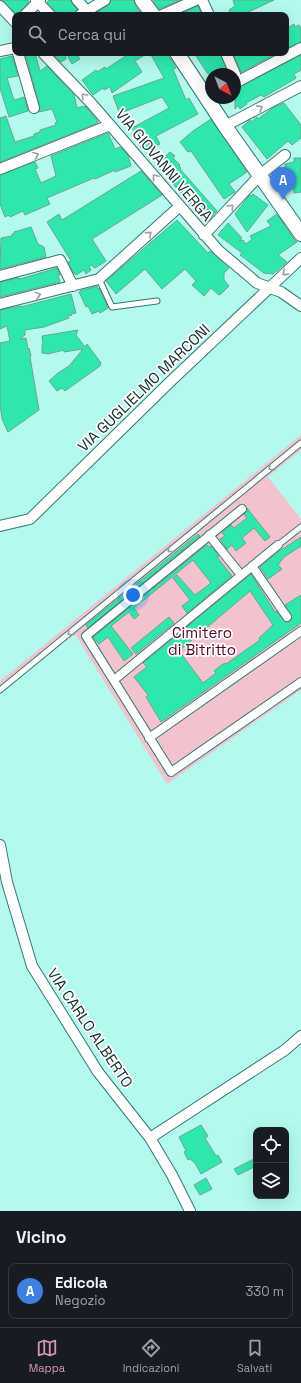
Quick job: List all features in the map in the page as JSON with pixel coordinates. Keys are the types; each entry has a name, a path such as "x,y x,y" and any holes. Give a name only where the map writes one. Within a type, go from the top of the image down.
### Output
{"main road":[{"path":"142,0 151,12"},
{"path":"179,56 205,92"},
{"path":"213,104 225,126 301,234"}],"street":[{"path":"77,0 83,12"},
{"path":"85,12 105,0"},
{"path":"169,12 196,0"},
{"path":"202,0 208,12"},
{"path":"28,12 38,1 47,12"},
{"path":"0,6 12,19"},
{"path":"289,54 301,48"},
{"path":"0,51 12,49"},
{"path":"19,56 34,108"},
{"name":"VIA GIOVANNI VERGA","path":"47,56 91,103 218,250 257,283 281,292 301,306"},
{"path":"227,56 232,68"},
{"path":"241,76 284,56"},
{"path":"225,126 301,86"},
{"path":"0,169 110,125"},
{"path":"204,235 260,175 285,156"},
{"path":"0,304 99,279 180,206"},
{"name":"VIA GUGLIELMO MARCONI","path":"0,526 30,519 268,288 301,258"},
{"path":"0,276 60,260 73,286"},
{"path":"242,509 86,636 171,772 301,682"},
{"path":"209,535 241,575"},
{"path":"114,680 278,545"},
{"path":"252,566 287,618"},
{"path":"149,738 301,631"},
{"name":"VIA CARLO ALBERTO","path":"0,845 7,882 32,966 98,1072 150,1138 172,1175 190,1211"},
{"path":"150,1138 285,1050 301,1036"}],"lane":[{"path":"99,279 112,307 157,301"},
{"path":"0,690 301,443"},
{"path":"278,545 301,528"}],"green space":[{"name":"Cimitero di Bitritto","path":"301,435 301,450 268,477 301,519 301,690 167,784 75,634 0,692 0,681"}],"building":[{"path":"2,0 28,0 29,2 20,12 14,12"},
{"path":"49,0 71,0 72,4 77,9 76,12 55,12 47,2"},
{"path":"111,0 134,0 135,5 140,12 98,12 109,5"},
{"path":"153,0 180,0 159,9"},
{"path":"233,0 274,0 248,12 230,12 229,10 235,6"},
{"path":"198,6 201,12 185,12"},
{"path":"294,24 295,27 299,25 301,29 301,42 289,48 289,27"},
{"path":"301,55 301,70 294,74 296,78 264,97 261,95 246,103 247,104 240,109 238,105 235,109 235,104 241,104 241,86"},
{"path":"12,56 18,76 7,78 13,97 15,100 24,97 28,111 9,117 0,88 0,59"},
{"path":"26,56 36,56 40,71 47,66 74,95 77,108 85,106 98,123 0,162 0,118 6,116 15,142 34,136 34,134 40,132 40,130 56,125 55,123 57,122 52,109 39,112 40,106"},
{"path":"55,56 66,56 66,59 61,62"},
{"path":"68,56 78,56 80,59 72,64"},
{"path":"126,56 143,56 135,61 142,72 112,93 110,87 104,90 103,88 93,95 82,80 96,70 97,72 105,67 106,69"},
{"path":"152,56 170,56 176,68 173,69 186,100 189,98 198,114 156,136 160,144 144,151 132,128 169,108 162,97 121,113 119,112 113,96 164,78"},
{"path":"196,56 221,56 226,68 205,68 205,70"},
{"path":"234,56 272,56 241,72 241,68 239,68"},
{"path":"284,103 301,125 301,138 292,145 288,141 267,159 242,127 250,120 251,122 257,117 258,119 274,107"},
{"path":"211,119 247,172 229,184 235,192 224,199 191,151 188,152 180,142"},
{"path":"108,133 115,149 120,147 128,155 131,166 115,172 115,170 95,179 94,178 47,198 50,204 25,215 23,211 10,217 9,215 5,217 0,204 0,175 35,162 38,168 35,169 41,183 56,176 51,156"},
{"path":"170,152 175,156 173,158 180,165 180,169 217,211 207,222 156,165"},
{"path":"294,158 301,158 301,192 294,193 293,183 283,183 282,175 274,176 282,168 285,168 285,164 294,162"},
{"path":"141,171 162,195 92,239 106,261 95,268 91,265 89,266 91,270 86,274 84,270 76,275 68,262 71,261 47,222 59,214 62,220"},
{"path":"253,194 268,205 247,232 235,214 249,196"},
{"path":"277,214 297,242 278,255 287,262 273,274 264,273 240,255 242,253 218,235 228,223 242,238 239,241 243,240 246,244 252,239 250,236 271,226 267,221"},
{"path":"177,220 208,253 210,251 229,268 224,273 224,280 229,286 219,295 211,288 204,296 192,285 196,281 185,269 162,289 145,269 116,294 106,281"},
{"path":"31,227 38,244 44,247 46,257 0,269 1,238 12,236 14,232"},
{"path":"57,268 60,275 58,275 60,282 0,297 0,282 20,279"},
{"path":"97,286 108,308 100,313 99,311 92,314 88,306 86,307 79,292"},
{"path":"71,294 76,313 68,316 69,318 44,327 25,330 25,335 21,338 26,338 31,356 39,410 8,432 2,419 0,404 0,343 10,341 7,326 0,329 0,310 21,307"},
{"path":"78,330 76,335 85,347 87,344 101,363 100,366 65,391 62,388 57,391 49,381 69,366 83,349 64,352 64,350 48,354 42,353 42,336"},
{"path":"247,508 270,537 265,541 254,528 242,538 246,543 236,551 232,545 227,549 220,539 225,536 222,533 231,525 234,528 247,518 244,514 247,511"},
{"path":"198,534 200,536 88,628 86,625"},
{"path":"301,537 301,546 284,557 278,565 282,569 268,579 260,567 278,552"},
{"path":"207,545 209,547 211,546 219,556 217,557 232,576 187,613 182,606 190,600 173,578 177,575 195,595 211,583 193,560 134,608 139,615 134,619 129,612 111,626 133,654 124,661 108,637 99,644 93,637"},
{"path":"251,574 275,612 276,611 285,622 290,622 292,617 285,605 301,595 301,623 161,722 146,697 148,695 134,677 147,667 143,663","holes":["250,591 273,625 259,638 260,640 226,664 225,663 220,666 214,671 216,673 203,683 179,651"]},
{"path":"169,617 174,623 136,654 131,648"},
{"path":"201,1125 208,1136 205,1138 216,1156 218,1155 222,1162 201,1174 195,1163 190,1159 188,1160 184,1152 186,1151 179,1137"},
{"path":"253,1160 253,1168 238,1175 234,1169"},
{"path":"206,1178 212,1189 200,1195 194,1185"}],"place":[{"name":"Edicola","path":"283,200"}]}
